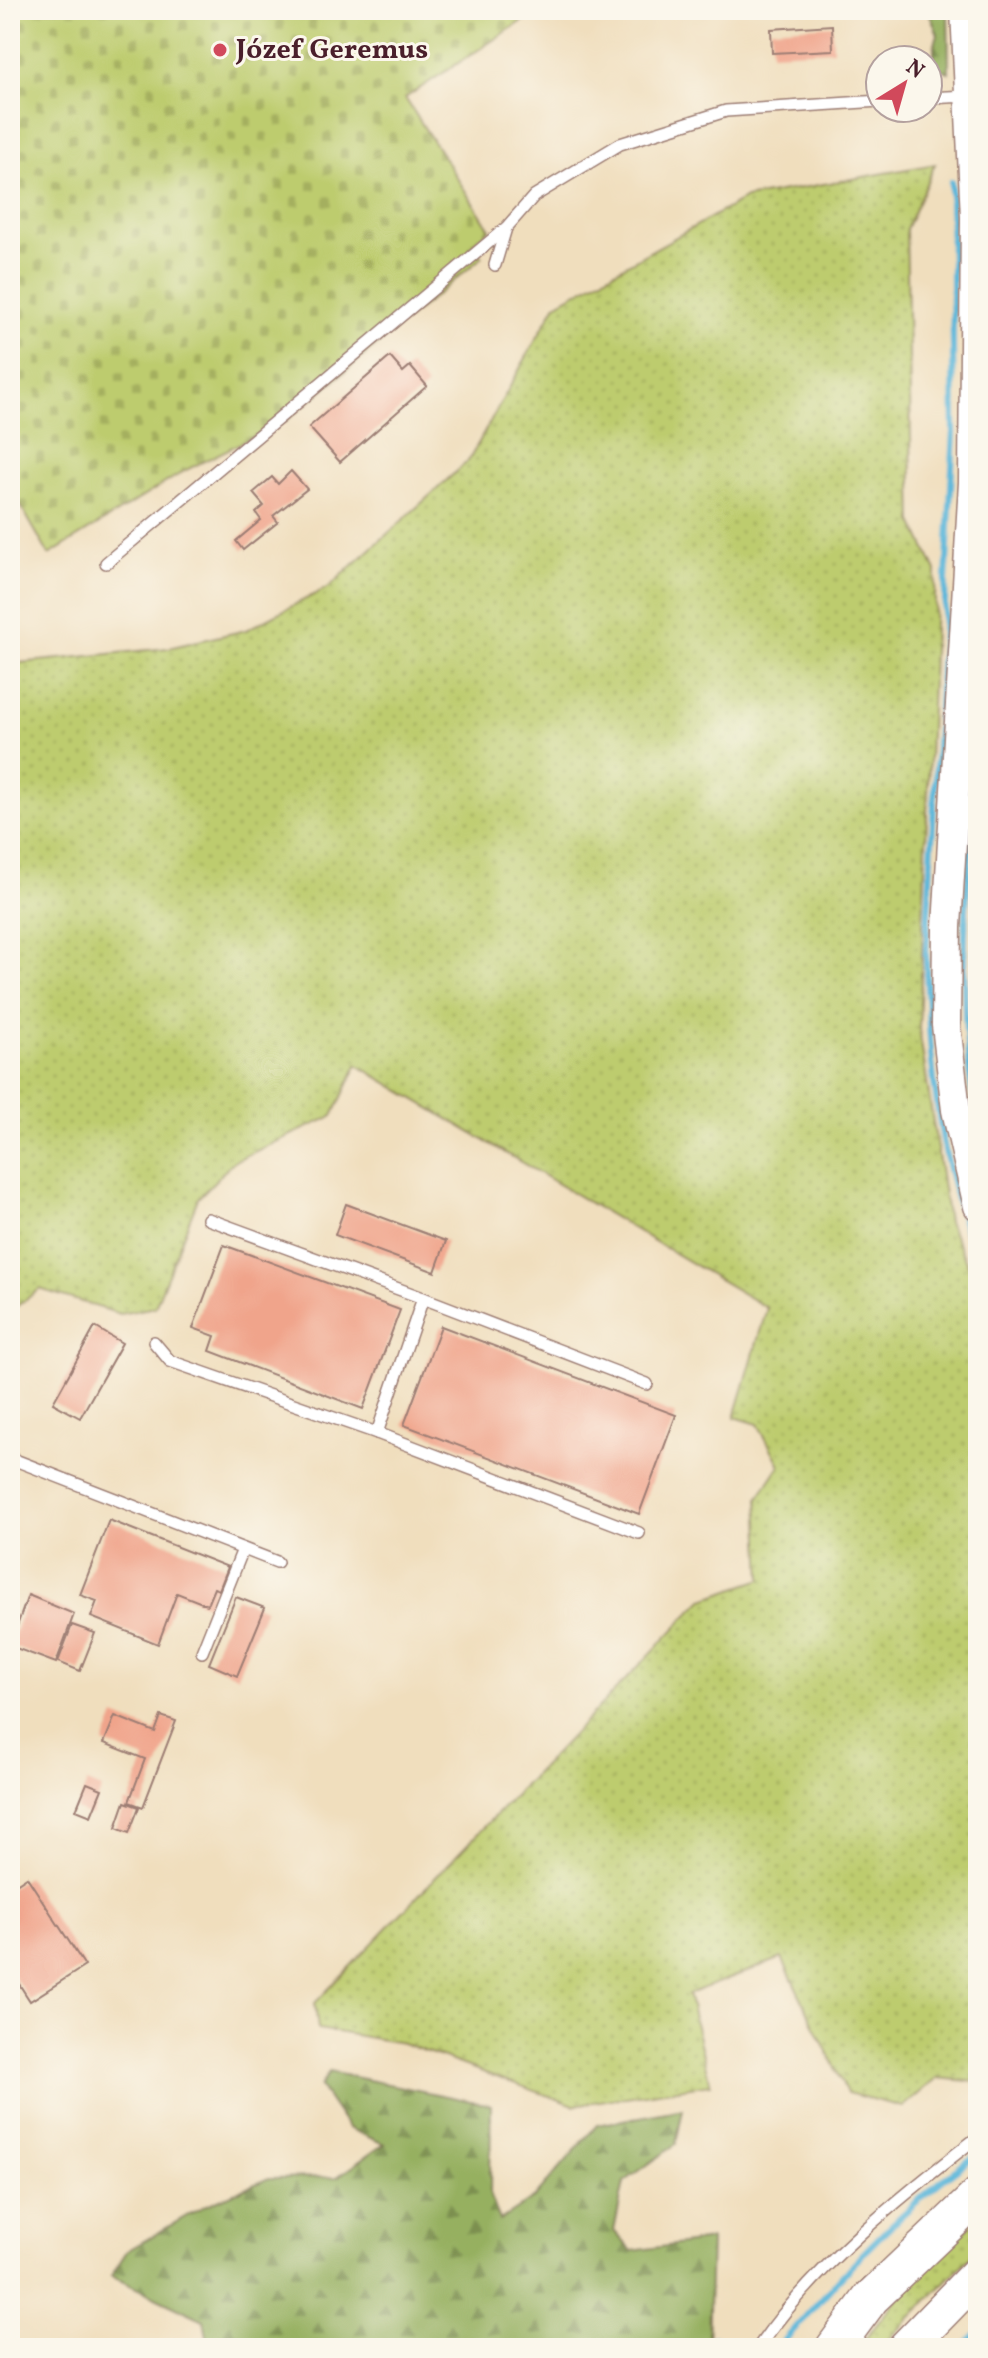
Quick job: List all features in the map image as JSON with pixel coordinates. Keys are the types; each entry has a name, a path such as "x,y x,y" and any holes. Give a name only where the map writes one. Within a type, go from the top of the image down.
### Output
{"main road":[{"path":"834,2348 871,2298 978,2196"},
{"path":"906,2348 978,2274"}],"street":[{"path":"965,10 975,217 973,482 947,927 946,1025 956,1110 978,1206"}],"lane":[{"path":"944,97 969,96"},
{"path":"106,563 506,228 534,196 570,172 648,133 726,111 864,102"},
{"path":"495,265 506,228"},
{"path":"208,1219 647,1384"},
{"path":"377,1433 423,1298"},
{"path":"154,1342 170,1361 377,1433 639,1533"},
{"path":"10,1458 277,1562"},
{"path":"202,1652 243,1549"},
{"path":"758,2348 797,2300 854,2242 895,2203 978,2137"}],"green space":[{"path":"10,10 539,10 405,98 490,229 473,243 482,257 287,420 186,470 49,555 10,487"},
{"path":"928,10 948,10 949,72 944,70 944,44 935,44 938,34"},
{"path":"935,164 906,229 913,522 936,571 919,1029 948,1222 978,1287 978,2082 937,2078 903,2107 847,2093 782,1958 688,1994 710,2084 574,2105 402,2043 318,2029 315,2003 703,1599 762,1579 758,1498 780,1465 758,1424 735,1417 767,1308 357,1065 333,1116 234,1161 198,1198 155,1307 120,1314 40,1289 10,1311 10,664 168,648 246,630 329,587 469,460 556,304 746,198"},
{"path":"329,2072 491,2105 490,2196 500,2220 535,2197 597,2125 683,2109 676,2144 624,2182 614,2231 632,2251 711,2240 708,2348 209,2348 204,2320 111,2276 127,2251 204,2206 269,2178 337,2177 384,2144 348,2128 320,2087"},
{"path":"978,2218 978,2249 880,2348 858,2348 904,2290"}],"building":[{"path":"832,25 833,50 772,53 771,29"},
{"path":"390,357 403,372 410,366 427,386 340,462 309,427"},
{"path":"291,471 307,489 273,516 278,522 243,550 236,541 261,520 256,513 264,506 253,493 272,477 278,484"},
{"path":"346,1204 446,1241 435,1272 335,1235"},
{"path":"224,1245 400,1310 363,1409 210,1351 215,1336 193,1328"},
{"path":"441,1326 676,1415 639,1514 404,1425"},
{"path":"95,1327 122,1343 80,1418 53,1403"},
{"path":"109,1520 228,1567 219,1590 214,1588 207,1605 177,1593 158,1644 91,1617 97,1601 80,1595"},
{"path":"28,1595 74,1614 56,1663 10,1646"},
{"path":"236,1597 265,1608 237,1676 209,1664"},
{"path":"72,1625 95,1633 80,1671 58,1662"},
{"path":"115,1716 155,1732 161,1716 176,1721 143,1807 129,1802 145,1759 104,1743"},
{"path":"87,1783 102,1789 91,1816 76,1810"},
{"path":"125,1802 139,1807 129,1833 116,1828"},
{"path":"27,1877 85,1966 30,2001 10,1970 10,1888"}],"waterway":[{"path":"951,182 954,431 926,954 929,1034 938,1112 954,1188 978,1264"},
{"path":"978,747 967,888 964,983 970,1078 978,1124"},
{"path":"778,2348 897,2220 978,2154"},
{"path":"962,2348 978,2331"},
{"path":"714,2338 720,2348"}],"place":[{"name":"Józef Geremus","path":"220,50"}]}
